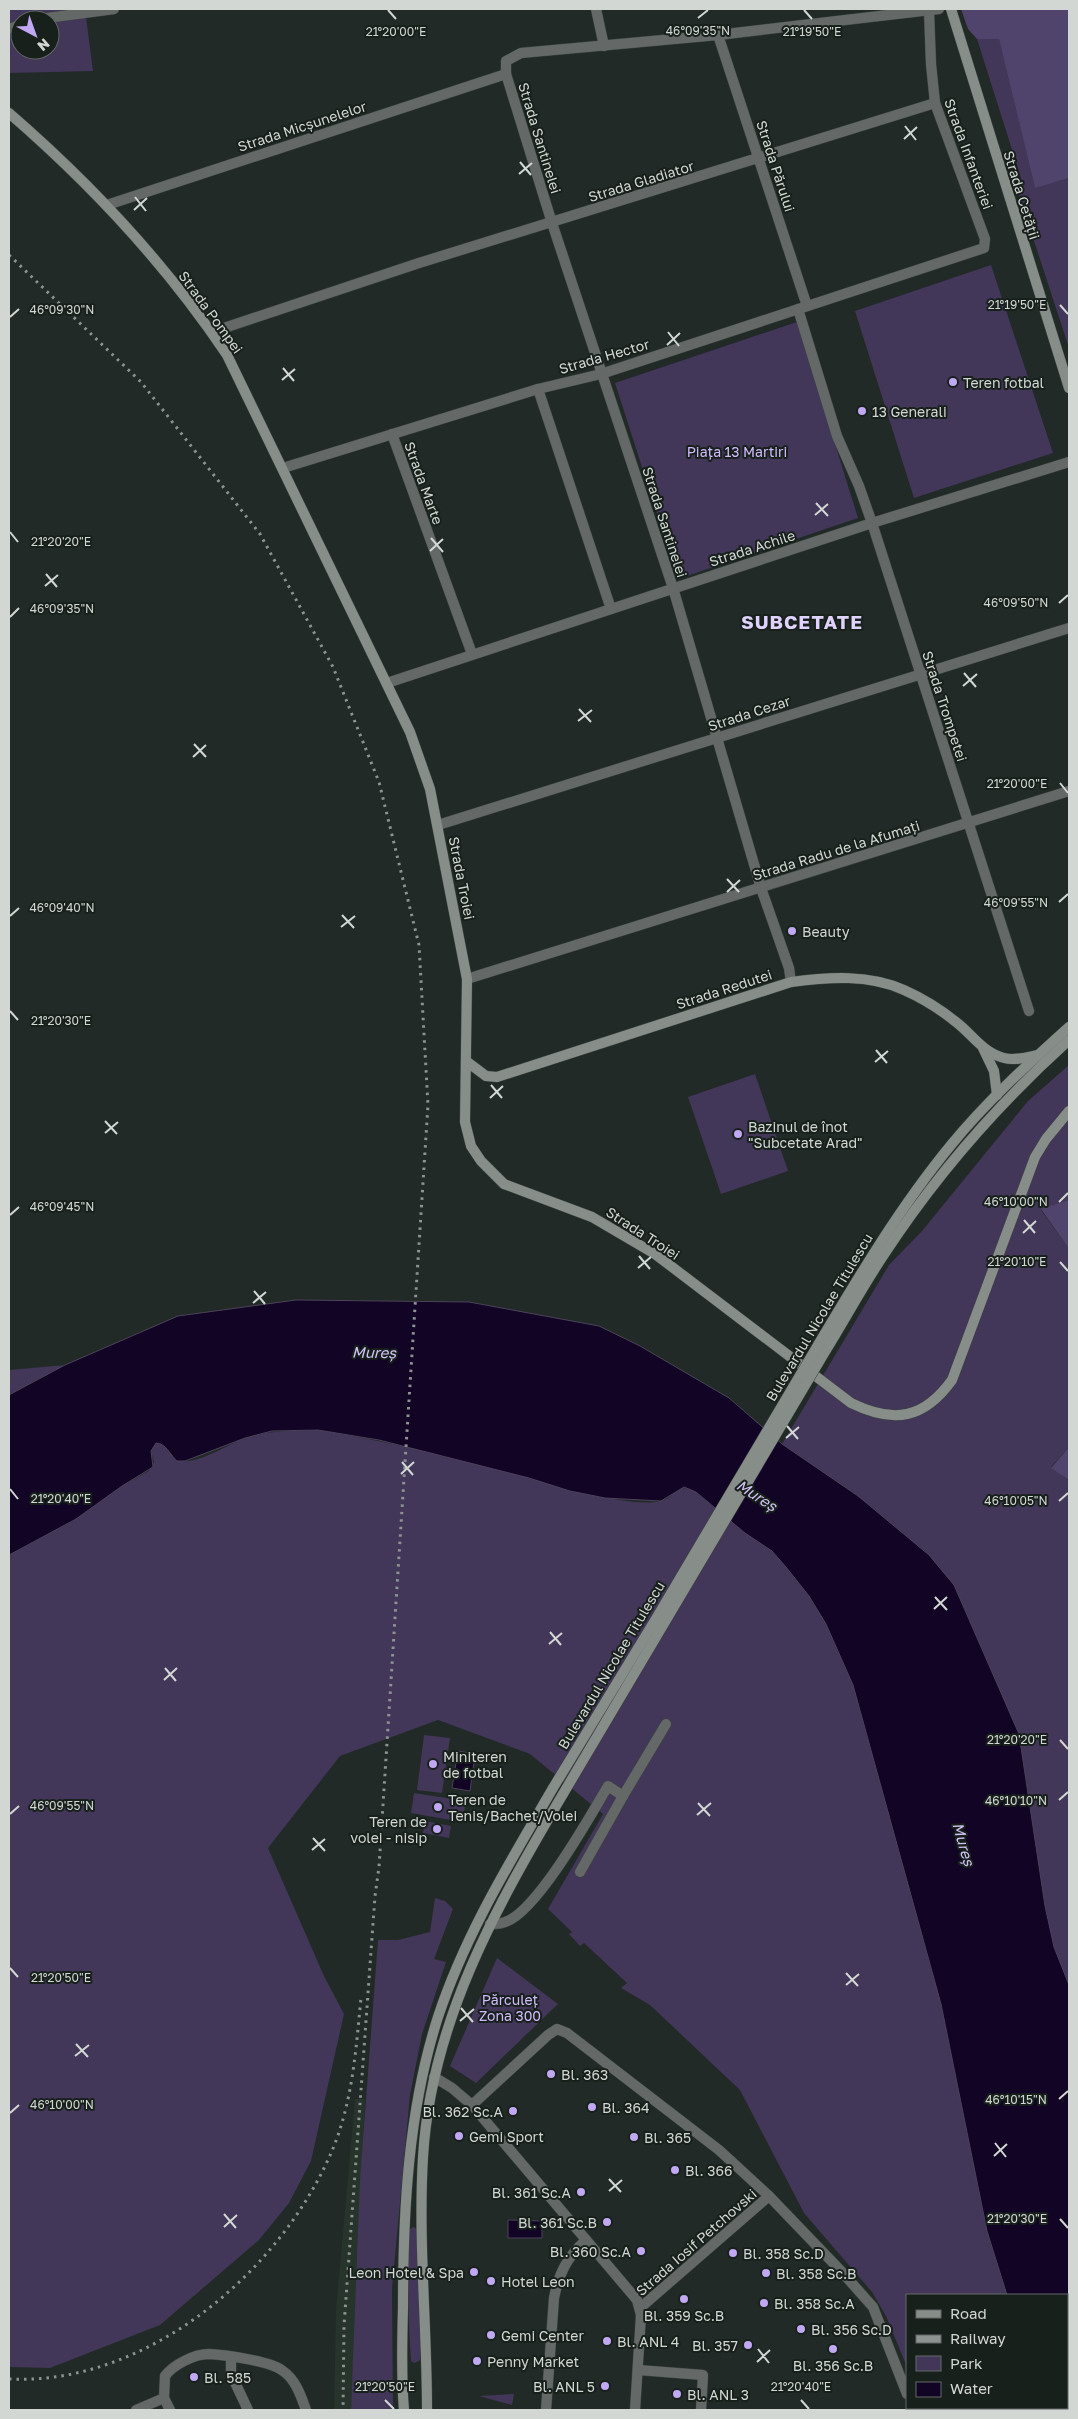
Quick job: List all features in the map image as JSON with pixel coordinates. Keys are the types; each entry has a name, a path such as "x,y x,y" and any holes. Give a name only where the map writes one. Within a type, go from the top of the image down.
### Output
{"main road":[{"name":"Strada Cetății","path":"952,9 1069,388"},
{"name":"Strada Pompei","path":"9,113 52,150 107,205 212,332 243,384 358,623"},
{"name":"Strada Troiei","path":"358,623 388,683 419,756 438,825 467,979 464,1109 471,1146 481,1162 504,1184 592,1217 626,1236 707,1293 833,1391 869,1412 888,1414 917,1412 942,1394 952,1380 1035,1157 1046,1139 1069,1111"},
{"name":"Strada Redutei","path":"466,1061 486,1076 498,1076 791,982 838,977 881,982 902,989 951,1018 982,1047"},
{"name":"Bulevardul Nicolae Titulescu","path":"428,2410 421,2185 426,2127 434,2077 448,2023 474,1956 506,1892 822,1347 873,1254 926,1177 952,1144 997,1095 1069,1027"},
{"name":"Bulevardul Nicolae Titulescu","path":"404,2410 403,2239 412,2144 426,2058 439,2016 464,1951 501,1876 553,1788 822,1347 882,1257 932,1187 968,1142 998,1109 1069,1040"},
{"path":"982,1047 1005,1059 1038,1055"},
{"path":"982,1047 994,1071 997,1095"}],"street":[{"path":"60,16 114,9"},
{"path":"596,9 604,46"},
{"path":"506,74 506,61 521,53 718,35 934,10"},
{"name":"Strada Infanteriei","path":"934,10 931,64 935,103 986,245"},
{"name":"Strada Părului","path":"718,35 759,158 802,308"},
{"name":"Strada Micșunelelor","path":"107,205 506,74"},
{"name":"Strada Santinelei","path":"506,74 601,374 673,588 761,888 789,968 791,982"},
{"name":"Strada Gladiator","path":"212,332 419,263 935,103"},
{"name":"Strada Hector","path":"283,468 538,389 601,374 981,250 986,245"},
{"path":"802,308 837,436 859,486 872,523"},
{"path":"538,389 611,609"},
{"name":"Strada Marte","path":"392,434 472,654"},
{"name":"Strada Achile","path":"388,683 872,523 1067,466"},
{"name":"Strada Trompetei","path":"872,523 1029,1012"},
{"name":"Strada Cezar","path":"438,825 1069,628"},
{"name":"Strada Radu de la Afumați","path":"467,979 1069,791"},
{"path":"580,1872 666,1724"},
{"path":"490,1924 507,1922 528,1905 554,1874 608,1786 623,1796"},
{"path":"472,2104 557,2029 579,2042 719,2150 769,2196 873,2307 906,2391"},
{"path":"434,2077 472,2104 631,2291 640,2308 635,2410"},
{"name":"Strada Iosif Petchovski","path":"640,2308 769,2196"},
{"path":"546,2410 554,2298 558,2280 567,2259 586,2240"},
{"path":"170,2410 164,2398 165,2376 176,2366 208,2354 272,2365 283,2370 294,2382 306,2410"},
{"path":"231,2358 231,2374 248,2410"},
{"path":"638,2370 703,2375 701,2410"},
{"path":"136,2410 164,2398"}],"shaded area":[{"path":"961,9 1069,9 1069,178 1035,188 999,39 977,39 968,29"},
{"path":"1069,1200 1069,1249 1041,1209"},
{"path":"1069,1447 1069,1480 1051,1468"},
{"path":"355,2099 365,2099 351,2410 334,2410 336,2310"}],"green space":[{"path":"9,9 85,9 93,71 9,73"},
{"path":"999,38 1035,187 1069,178 1069,348 1018,192 1021,178 977,39"},
{"name":"Teren fotbal","path":"991,265 1053,453 914,498 855,311"},
{"name":"Piața 13 Martiri","path":"797,322 858,518 678,579 615,383"},
{"path":"1069,1065 1069,1200 1041,1210 1069,1249 1069,1447 1051,1467 1069,1480 1069,1985 1054,1947 1045,1906 1019,1734 929,1555 858,1496 782,1444 889,1265 922,1231 1028,1101"},
{"name":"Bazinul de înot \"Subcetate Arad\"","path":"755,1074 788,1171 721,1194 688,1097"},
{"path":"65,1365 9,1395 9,1370"},
{"path":"318,1430 371,1440 477,1463 575,1491 624,1501 660,1501 670,1497 679,1489 689,1489 696,1492 745,1533 772,1551 786,1567 809,1596 826,1624 853,1685 941,2004 987,2231 1007,2294 906,2294 906,2365 886,2316 872,2292 804,2213 740,2090 650,2005 621,1988 627,1983 584,1943 580,1946 569,1934 572,1932 548,1909 603,1814 530,1754 438,1720 340,1756 268,1848 324,1976 344,2014 311,2161 289,2203 259,2240 160,2325 50,2368 9,2367 9,1555 76,1519 122,1486 149,1471 154,1462 151,1451 156,1443 163,1446 179,1460 190,1461 254,1435 281,1431"},
{"name":"Miniteren de fotbal","path":"424,1735 450,1738 442,1793 417,1790"},
{"name":"Teren de Tenis/Bachet/Volei","path":"414,1793 466,1801 462,1822 411,1813"},
{"name":"Teren de volei - nisip","path":"425,1821 451,1826 449,1838 423,1833"},
{"path":"435,1898 445,1901 453,1909 434,1959 446,1962 422,2034 410,2095 392,2289 393,2410 351,2410 360,2179 378,1940 398,1940 430,1932"},
{"name":"Părculeț Zona 300","path":"497,1958 558,2004 476,2083 450,2066"},
{"path":"413,2227 417,2229 421,2299 420,2360 415,2363 411,2361 408,2296 409,2230"},
{"path":"514,2394 512,2405 479,2396"},
{"path":"926,2409 1048,2410 927,2410"}],"water":[{"name":"Mureș","path":"296,1300 469,1302 599,1326 640,1346 729,1398 782,1444 858,1496 929,1555 954,1585 1019,1734 1045,1906 1054,1947 1069,1985 1069,2410 1048,2409 1068,2409 1068,2294 1007,2294 987,2231 941,2004 853,1685 826,1624 809,1596 786,1567 772,1551 745,1533 696,1492 684,1487 661,1501 605,1498 570,1491 529,1478 379,1440 318,1430 272,1431 245,1438 185,1461 177,1461 163,1445 156,1443 151,1451 153,1467 122,1486 76,1519 9,1555 9,1395 65,1365 178,1316"},
{"path":"458,1751 475,1754 470,1791 452,1788"},
{"path":"508,2220 542,2221 542,2238 508,2238"}],"railway":[{"path":"9,255 141,382 260,534 333,667 379,782 419,945 428,1105 379,1867 375,1896 344,2326 343,2410"},
{"path":"9,2379 61,2376 111,2363 160,2341 205,2311 246,2276 282,2235 311,2192 334,2146 350,2091 361,1998"}],"place":[{"name":"Teren fotbal","path":"953,382"},
{"name":"13 Generali","path":"862,411"},
{"name":"Beauty","path":"792,931"},
{"name":"Bazinul de înot \"Subcetate Arad\"","path":"738,1134"},
{"name":"Miniteren de fotbal","path":"433,1764"},
{"name":"Teren de Tenis/Bachet/Volei","path":"438,1807"},
{"name":"Teren de volei - nisip","path":"437,1829"},
{"name":"Bl. 363","path":"551,2074"},
{"name":"Bl. 364","path":"592,2107"},
{"name":"Bl. 362 Sc.A","path":"513,2111"},
{"name":"Gemi Sport","path":"459,2136"},
{"name":"Bl. 365","path":"634,2137"},
{"name":"Bl. 366","path":"675,2170"},
{"name":"Bl. 361 Sc.A","path":"581,2192"},
{"name":"Bl. 361 Sc.B","path":"607,2222"},
{"name":"Bl. 360 Sc.A","path":"641,2251"},
{"name":"Bl. 358 Sc.D","path":"733,2253"},
{"name":"Leon Hotel & Spa","path":"474,2272"},
{"name":"Bl. 358 Sc.B","path":"766,2273"},
{"name":"Hotel Leon","path":"491,2281"},
{"name":"Bl. 359 Sc.B","path":"684,2299"},
{"name":"Bl. 358 Sc.A","path":"764,2303"},
{"name":"Bl. 356 Sc.D","path":"801,2329"},
{"name":"Gemi Center","path":"491,2335"},
{"name":"Bl. ANL 4","path":"607,2341"},
{"name":"Bl. 357","path":"748,2345"},
{"name":"Bl. 356 Sc.B","path":"833,2349"},
{"name":"Penny Market","path":"477,2361"},
{"name":"Bl. 585","path":"194,2377"},
{"name":"Bl. ANL 5","path":"605,2386"},
{"name":"Bl. ANL 3","path":"677,2394"}],"district":[{"name":"SUBCETATE","path":"802,621"}]}
